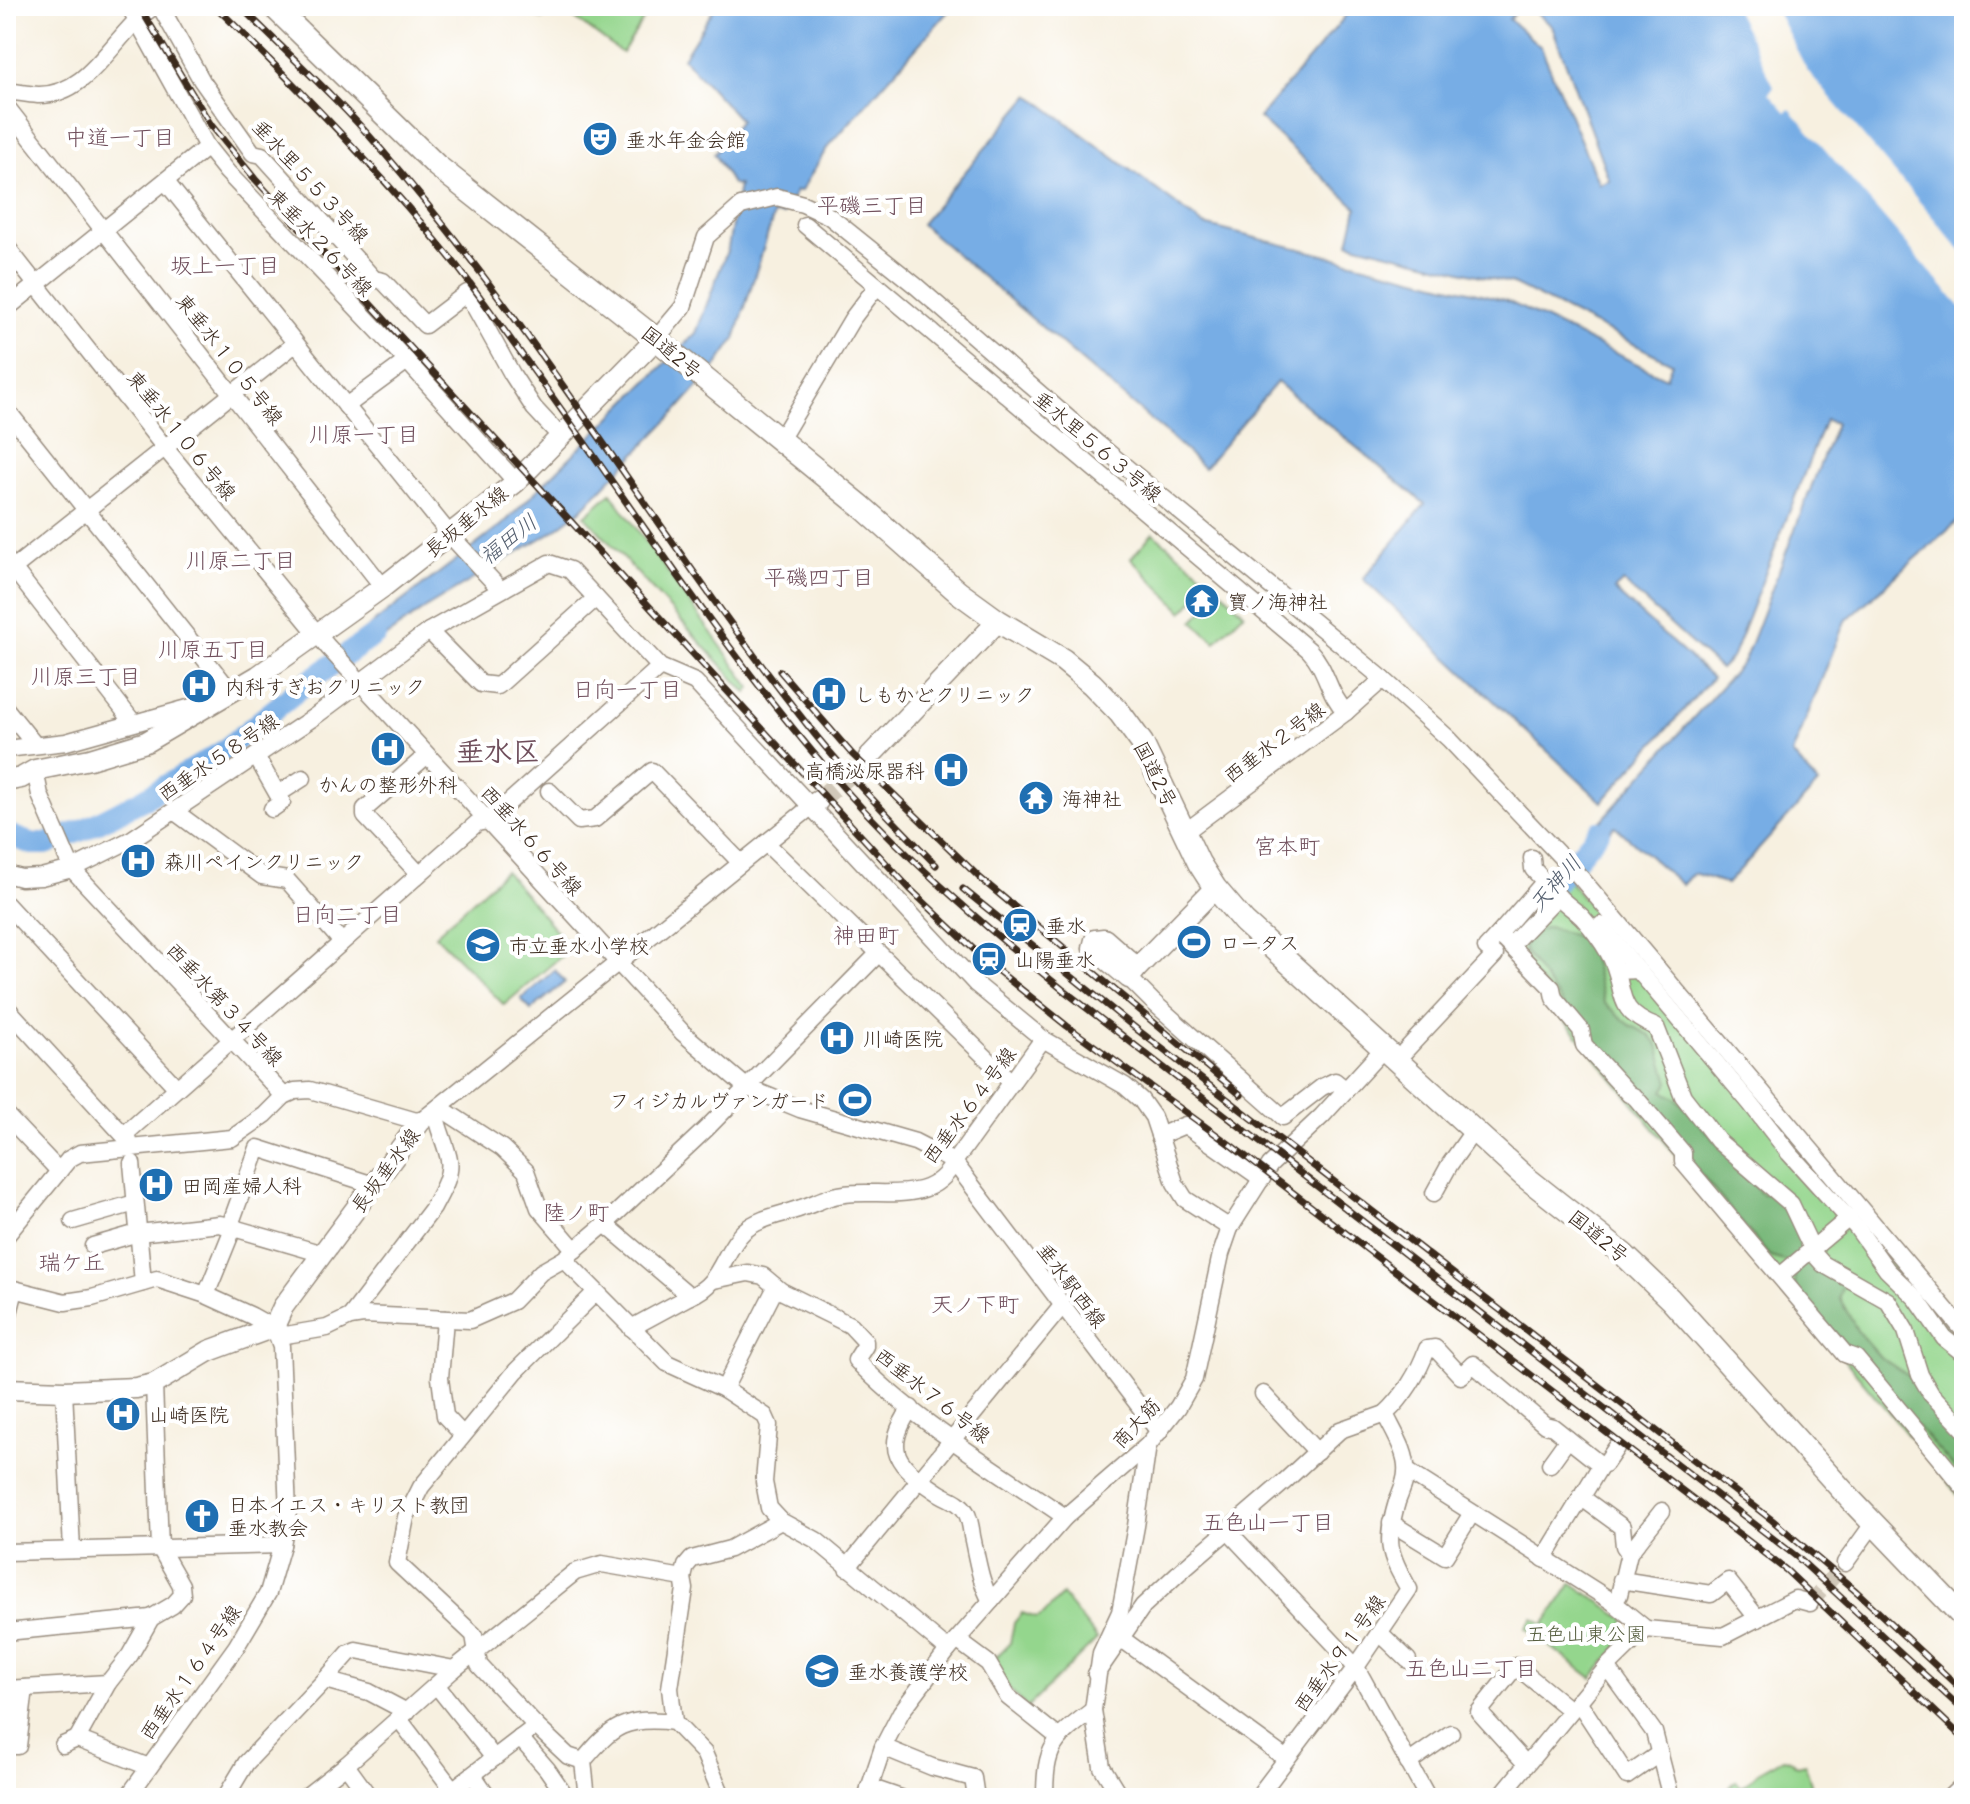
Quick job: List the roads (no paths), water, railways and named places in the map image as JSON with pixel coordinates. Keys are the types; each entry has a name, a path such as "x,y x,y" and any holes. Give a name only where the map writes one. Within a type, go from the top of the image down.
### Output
{"highway":[{"name":"国道2号","path":"273,6 437,166 861,506 958,592 998,621 1063,660 1120,713 1142,743 1199,863 1215,888 1268,944 1394,1050 1524,1176 1623,1254 1670,1299 1873,1524 1964,1618"}],"main road":[{"name":"長坂垂水線","path":"6,781 21,778 35,770 90,759 146,742 324,640 383,587 454,540 560,436 664,345"},
{"path":"869,757 998,621"},
{"name":"長坂垂水線","path":"6,767 14,765 35,770"},
{"path":"1133,973 1215,888"},
{"name":"長坂垂水線","path":"274,1327 283,1307 431,1113"},
{"path":"6,1389 64,1391 136,1388 154,1384 209,1351 274,1327"}],"street":[{"path":"6,91 40,95 78,84 133,12 158,6"},
{"name":"垂水里５５３号線","path":"158,6 202,81 253,153 262,155 374,279 383,281 425,325 467,293 534,408 560,436"},
{"name":"東垂水２６号線","path":"133,12 207,147 516,482"},
{"name":"東垂水１０５号線","path":"6,106 383,587"},
{"path":"6,309 207,147"},
{"path":"166,182 454,540 500,589"},
{"path":"664,345 683,307 706,237 741,206 777,197 829,216 916,286 1098,444 1383,679 1449,739 1581,878 1964,1331"},
{"name":"垂水里５６３号線","path":"805,225 1309,650 1320,662 1332,694 1346,712"},
{"name":"東垂水１０６号線","path":"6,246 165,448 356,678"},
{"path":"780,440 852,319 877,286"},
{"path":"133,722 8,568 85,511 295,344"},
{"path":"346,406 407,361"},
{"path":"6,409 224,697 66,742 6,749"},
{"name":"西垂水５８号線","path":"6,874 21,878 41,877 132,839 256,756 356,678 429,631 549,563 570,570 596,598"},
{"path":"429,631 481,684 498,686 596,598 660,667 695,682 815,803 976,984 1043,1039 1125,1086 1141,1100 1153,1117 1175,1183 1185,1199 1230,1228"},
{"path":"130,1148 177,1088 477,823 488,821 660,667"},
{"name":"西垂水６６号線","path":"356,678 616,963 683,1033 746,1087 800,1109 915,1142 954,1162"},
{"name":"西垂水２号線","path":"1185,832 1346,712 1383,679"},
{"path":"6,709 35,745"},
{"path":"256,756 275,802 303,778"},
{"path":"419,874 365,816 365,809 426,756"},
{"name":"西垂水第３４号線","path":"35,770 40,795 71,865 284,1096 310,1090 431,1113 502,1148 526,1171 539,1208 570,1255 596,1292 631,1328 667,1363 724,1389 765,1416 769,1425 764,1482 769,1508 781,1521"},
{"path":"549,791 579,821 595,819 652,771 741,863"},
{"name":"長坂垂水線","path":"431,1113 815,803"},
{"path":"174,811 262,876 287,880 342,942"},
{"path":"766,843 1012,1083"},
{"path":"1532,858 1533,869 1580,915 1618,971 1620,993 1629,1012 1656,1027 1685,1026"},
{"path":"1555,892 1506,939 1552,988 1554,998 1581,1030 1584,1045 1645,1108 1683,1153 1683,1162 1845,1354 1856,1358 1964,1488"},
{"path":"1555,892 1586,908 1789,1153 1849,1218 1887,1270 1916,1298 1944,1338 1964,1354"},
{"path":"6,904 177,1088"},
{"name":"商大筋","path":"868,1792 883,1747 901,1712 952,1645 1065,1517 1153,1438 1178,1407 1194,1379 1221,1254 1230,1228 1270,1165 1346,1090 1394,1050 1495,955 1486,948 1506,939"},
{"path":"6,1325 12,1289 65,1302 92,1298 157,1279 206,1295 286,1335 327,1328 350,1317 393,1315 470,1320 497,1309 513,1301 541,1272 570,1255 605,1224 706,1129 878,954"},
{"path":"1618,971 1638,970"},
{"path":"1133,973 1283,1117 1322,1087 1335,1081 1346,1090"},
{"path":"6,1007 130,1148 143,1283"},
{"path":"1656,1027 1683,1096 1718,1141 1791,1204 1823,1264 1888,1301 1906,1331 1926,1385 1944,1411 1964,1429"},
{"name":"西垂水６４号線","path":"631,1328 701,1292 714,1280 742,1233 758,1221 849,1193 905,1194 947,1176 1043,1039"},
{"path":"9,1225 69,1159 80,1153 232,1138 265,1115 284,1096"},
{"path":"350,1317 440,1196 448,1175 449,1161 431,1113"},
{"path":"6,1115 59,1171"},
{"path":"1159,1136 1185,1125 1262,1179"},
{"path":"1434,1193 1474,1130"},
{"path":"206,1295 258,1148 374,1185"},
{"name":"垂水駅西線","path":"954,1162 1062,1306 1153,1438"},
{"path":"73,1221 135,1203"},
{"path":"1780,1276 1849,1218"},
{"path":"605,1224 690,1296"},
{"path":"93,1246 138,1233 232,1225 323,1254"},
{"name":"西垂水７６号線","path":"714,1280 748,1273 763,1276 776,1287 857,1330 865,1346 856,1360 874,1379 1065,1517"},
{"path":"724,1389 776,1287"},
{"path":"583,1761 568,1756 536,1726 479,1665 474,1635 397,1563 406,1517 421,1487 516,1371 596,1292"},
{"path":"847,1568 1062,1306"},
{"path":"445,1319 440,1378 445,1416 463,1435"},
{"name":"西垂水１６４号線","path":"127,1798 236,1647 268,1593 288,1512 281,1346 274,1327"},
{"path":"1096,1674 1143,1606 1227,1530 1340,1430 1385,1414 1394,1407 1422,1363 1427,1349 1435,1348 1461,1376 1473,1364 1545,1425 1601,1465 1544,1559"},
{"path":"6,1632 151,1618 173,1605 182,1595 181,1585 160,1548 154,1384"},
{"path":"64,1391 72,1550"},
{"path":"1263,1394 1317,1452"},
{"path":"911,1408 898,1427 894,1446 901,1461 936,1492 959,1503 968,1515 984,1589 991,1601"},
{"path":"1385,1414 1400,1444 1407,1471 1613,1602 1646,1629 1723,1636 1795,1599 1810,1603"},
{"path":"1121,1798 1102,1767 1093,1710 1096,1674 1101,1653 1120,1612 1153,1438"},
{"path":"1550,1464 1568,1439"},
{"path":"1605,1464 1616,1448"},
{"name":"西垂水９１号線","path":"1257,1798 1356,1667 1409,1589 1390,1547 1388,1535 1407,1471"},
{"path":"1581,1497 1622,1527 1624,1546 1629,1553"},
{"path":"1613,1602 1619,1595 1629,1553 1662,1511"},
{"path":"1391,1523 1445,1556 1472,1513"},
{"path":"723,1798 704,1753 674,1722 670,1688 685,1589 683,1578 686,1566 692,1559 730,1549 781,1521 816,1540 847,1568 952,1645 988,1663 1008,1697 1058,1737"},
{"path":"1845,1563 1873,1524"},
{"path":"1227,1530 1356,1667 1428,1798"},
{"path":"6,1552 282,1545"},
{"path":"304,1798 454,1669 575,1572 602,1564 683,1578"},
{"path":"1621,1580 1711,1594 1728,1581 1758,1619"},
{"path":"149,1767 70,1742 130,1655 151,1618"},
{"path":"1499,1798 1607,1667 1646,1629"},
{"path":"1380,1633 1408,1660"},
{"path":"1122,1639 1285,1758"},
{"path":"225,1798 246,1763 349,1653 356,1650 454,1669"},
{"path":"1526,1764 1479,1712 1516,1666 1574,1705 1627,1776 1660,1753"},
{"path":"1607,1667 1654,1732 1671,1798"},
{"path":"325,1680 369,1692 403,1716 448,1794 536,1726"},
{"path":"6,1689 108,1683"},
{"path":"437,1686 494,1758"},
{"path":"12,1746 25,1688"},
{"path":"1045,1798 1045,1773 1058,1737 1093,1710"},
{"path":"587,1798 583,1761 609,1732 624,1724 646,1720 674,1722"},
{"path":"1408,1763 1451,1733"},
{"path":"520,1738 567,1798"},
{"path":"883,1747 932,1767 973,1778 976,1798"},
{"path":"346,1765 370,1798"},
{"path":"473,1775 489,1798"},
{"path":"1949,1798 1964,1784"},
{"path":"868,1792 901,1798"}],"water":[{"path":"716,6 953,6 827,148 783,215 774,214 735,339 715,368 673,415 580,511 555,530 430,605 360,655 347,643 502,525 696,333 728,248 739,185 732,184 714,154 740,120 683,58"},
{"path":"1354,6 1503,6 1513,15 1509,19 1541,47 1599,184 1609,180 1552,26 1529,6 1964,6 1964,516 1845,621 1792,754 1818,784 1727,884 1693,873 1682,885 1615,826 1604,837 1595,828 1744,661 1836,423 1825,420 1733,656 1720,669 1623,582 1614,590 1712,678 1602,802 1363,579 1425,504 1277,382 1204,468 921,224 1030,95 1204,225 1505,300 1666,378 1672,363 1513,284 1349,243 1357,208 1259,118"},
{"path":"555,970 565,982 531,1010 521,999"}],"waterway":[{"name":"福田川","path":"6,834 32,844 46,844 85,829 142,800 222,752 308,682 376,634"},
{"name":"天神川","path":"1511,934 1599,832"}],"tunnel":[{"path":"818,801 869,757"},
{"path":"1810,1603 1845,1563"}],"railway":[{"path":"139,6 211,125 255,179 910,889 987,962 1067,1026 1232,1146 1786,1570 1964,1739"},
{"path":"215,6 335,127 448,255 761,688 850,795 900,847 979,920 1062,989 1797,1557 1964,1711"},
{"path":"240,6 364,129 438,217 546,362 754,656 855,781 936,865"},
{"path":"780,671 852,754 980,878 1241,1095"},
{"path":"963,889 1139,1031 1772,1520 1857,1592 1964,1692"}],"place":[{"name":"垂水年金会館","path":"600,139"},
{"name":"寶ノ海神社","path":"1202,601"},
{"name":"内科すぎおクリニック","path":"199,686"},
{"name":"しもかどクリニック","path":"829,694"},
{"name":"かんの整形外科","path":"388,749"},
{"name":"高橋泌尿器科","path":"951,770"},
{"name":"海神社","path":"1036,798"},
{"name":"森川ペインクリニック","path":"138,861"},
{"name":"垂水","path":"1020,925"},
{"name":"ロータス","path":"1194,942"},
{"name":"市立垂水小学校","path":"483,945"},
{"name":"山陽垂水","path":"989,959"},
{"name":"川崎医院","path":"837,1038"},
{"name":"フィジカルヴァンガード","path":"855,1100"},
{"name":"田岡産婦人科","path":"156,1185"},
{"name":"山崎医院","path":"123,1414"},
{"name":"日本イエス・キリスト教団 垂水教会","path":"202,1516"},
{"name":"垂水養護学校","path":"822,1671"}],"district":[{"name":"中道一丁目","path":"120,137"},
{"name":"平磯三丁目","path":"872,205"},
{"name":"坂上一丁目","path":"225,265"},
{"name":"川原一丁目","path":"364,434"},
{"name":"川原二丁目","path":"241,560"},
{"name":"平磯四丁目","path":"819,577"},
{"name":"川原五丁目","path":"213,649"},
{"name":"川原三丁目","path":"86,676"},
{"name":"日向一丁目","path":"627,689"},
{"name":"垂水区","path":"498,751"},
{"name":"宮本町","path":"1287,846"},
{"name":"日向二丁目","path":"347,914"},
{"name":"神田町","path":"866,935"},
{"name":"陸ノ町","path":"576,1212"},
{"name":"瑞ケ丘","path":"72,1262"},
{"name":"天ノ下町","path":"975,1304"},
{"name":"五色山一丁目","path":"1268,1522"},
{"name":"五色山二丁目","path":"1471,1668"}],"park label":[{"name":"五色山東公園","path":"1586,1633"}]}
